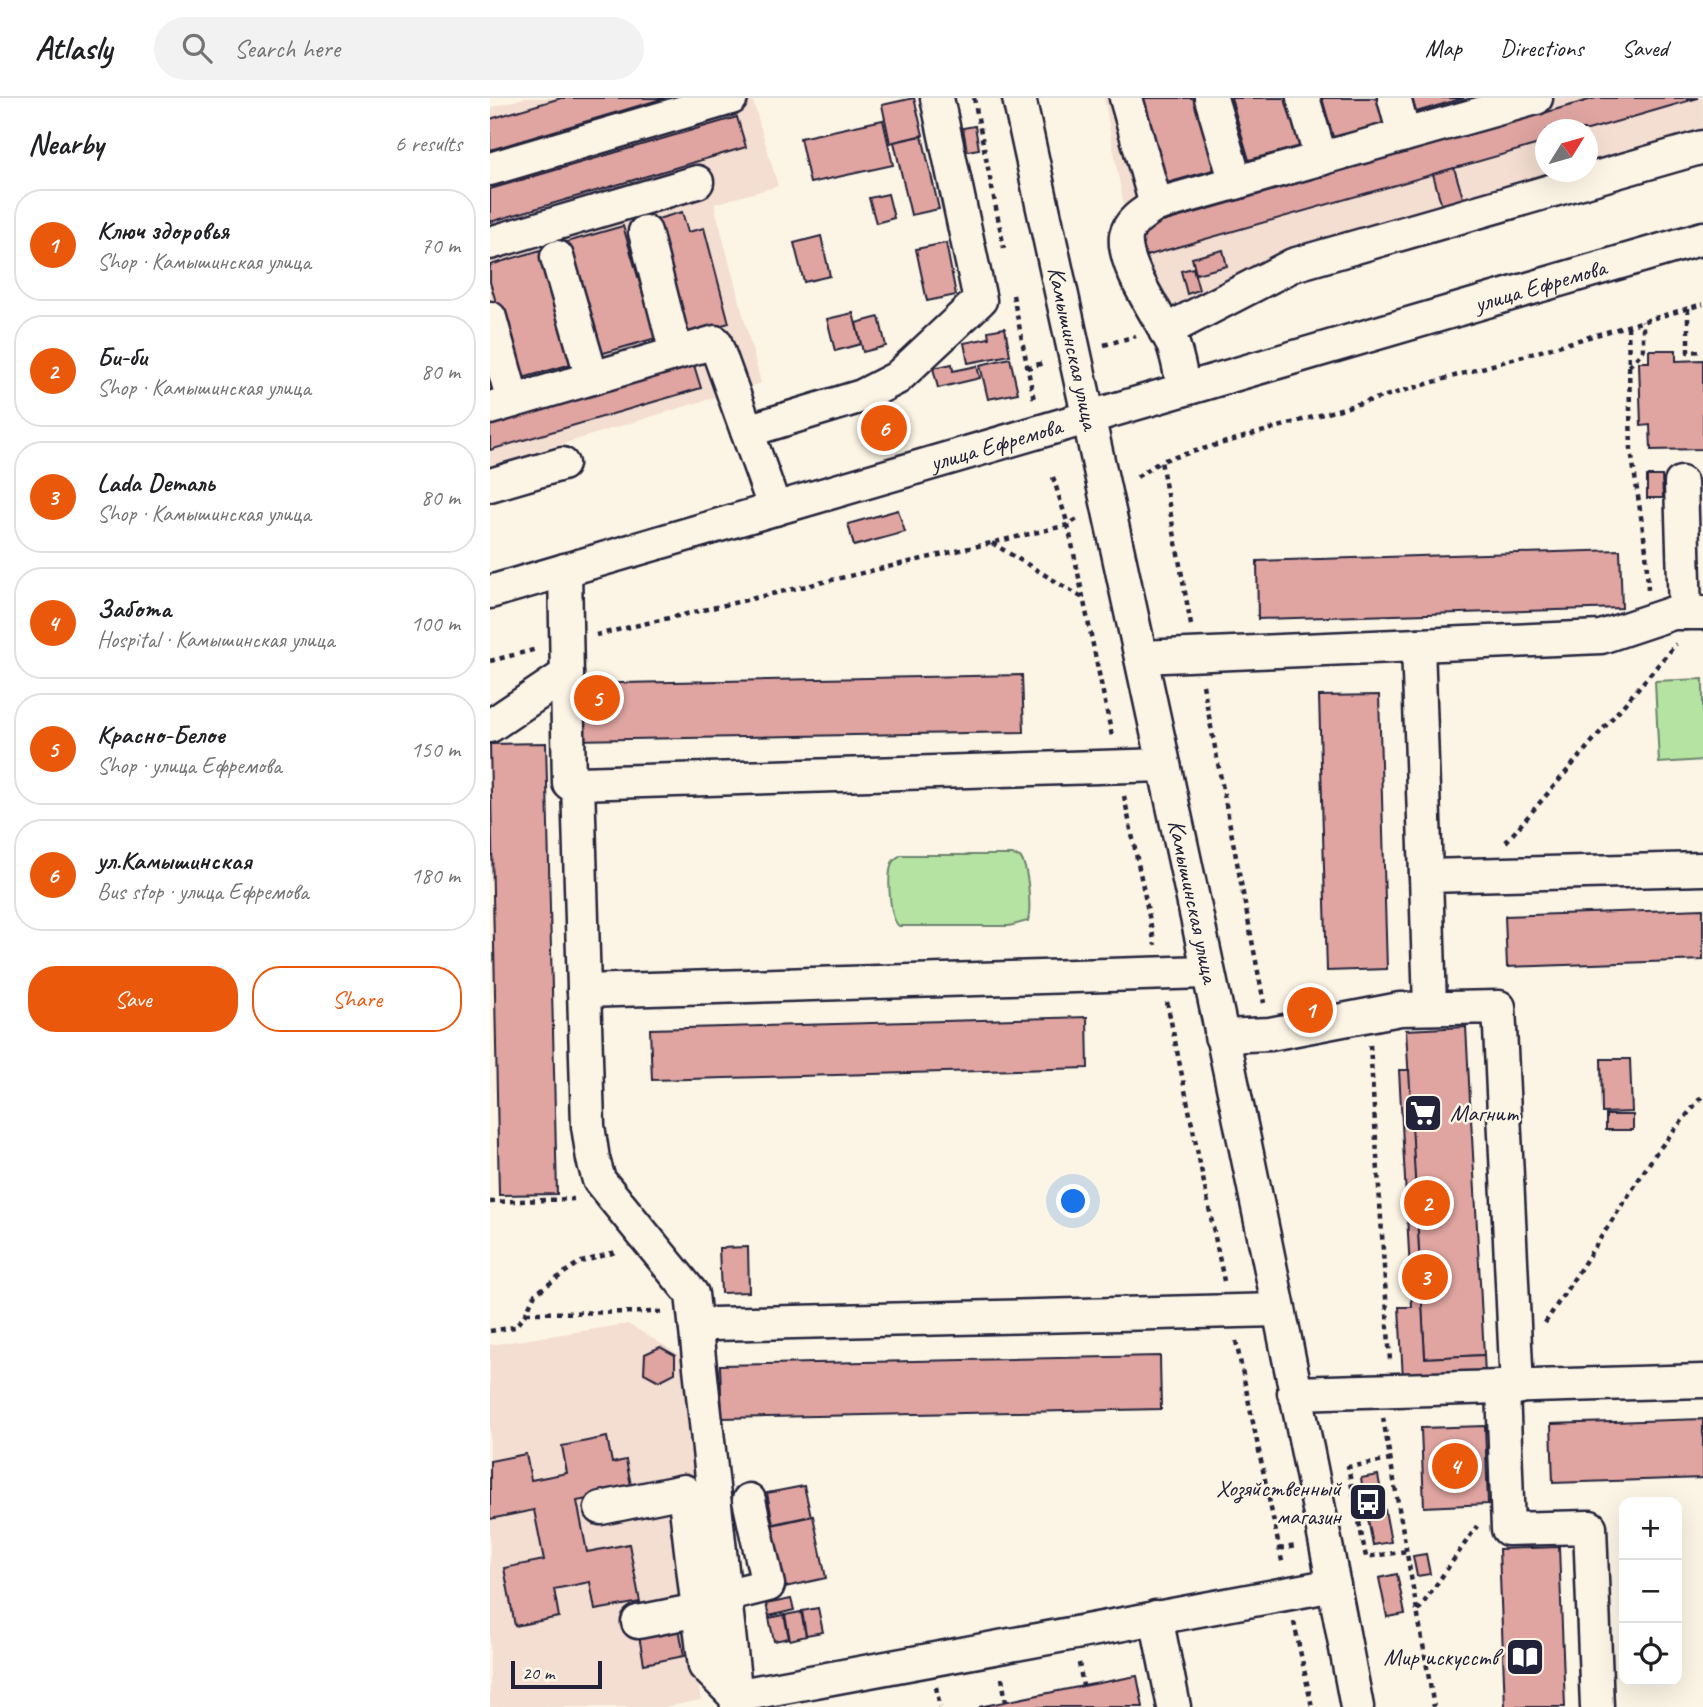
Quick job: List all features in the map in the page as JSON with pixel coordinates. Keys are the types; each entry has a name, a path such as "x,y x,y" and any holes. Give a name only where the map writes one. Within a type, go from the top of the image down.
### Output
{"street":[{"path":"490,169 731,98"},
{"path":"747,431 862,396 897,378 980,300 937,98"},
{"name":"Камышинская улица","path":"1019,98 1221,1036 1357,1707"},
{"path":"1126,98 1156,205"},
{"path":"1211,98 1236,183"},
{"path":"1303,98 1321,159"},
{"path":"1394,98 1404,135"},
{"path":"1184,389 1173,344 1135,275 1130,259 1126,236 1135,219 1156,205 1404,135 1483,105 1535,98"},
{"path":"1165,329 1293,265 1703,147"},
{"path":"490,243 697,182"},
{"path":"645,232 676,353"},
{"name":"улица Ефремова","path":"490,592 1703,238"},
{"path":"557,257 592,377"},
{"path":"490,318 502,404 715,342 775,509"},
{"path":"490,485 562,464"},
{"path":"1141,657 1601,637 1673,613 1691,620 1681,483"},
{"path":"565,570 569,783 1164,765"},
{"path":"1418,645 1430,1008"},
{"path":"490,726 567,674"},
{"path":"578,783 588,1126 591,1148 599,1180 692,1294 703,1318 711,1603"},
{"path":"1426,876 1703,869"},
{"path":"584,991 1207,972"},
{"path":"1221,1036 1269,1034 1400,1009 1499,1007 1512,1381 1508,1529 1590,1527 1597,1707"},
{"path":"703,1318 1278,1310"},
{"path":"1294,1393 1379,1391 1512,1381 1703,1381"},
{"path":"601,1508 684,1491 736,1702 1156,1617 1334,1585"},
{"path":"638,1622 768,1585 749,1500"},
{"path":"1156,1617 1174,1707"}],"path":[{"path":"974,98 1006,260"},
{"path":"1011,287 1034,400"},
{"path":"1137,477 1161,461 1703,304"},
{"path":"1688,308 1688,352 1703,351"},
{"path":"1629,366 1643,351 1643,321"},
{"path":"1628,326 1630,450 1646,550 1648,621"},
{"path":"1102,345 1165,329"},
{"path":"1027,368 1047,362"},
{"path":"1161,461 1269,1034"},
{"path":"1053,477 1068,525 1312,1707"},
{"path":"490,661 1068,525"},
{"path":"991,542 1083,598"},
{"path":"1479,875 1691,620"},
{"path":"1370,1044 1390,1371 1379,1391 1434,1707"},
{"path":"1512,1381 1656,1153 1703,1095"},
{"path":"490,1202 614,1197"},
{"path":"490,1331 515,1327 535,1294 578,1263 650,1242"},
{"path":"526,1312 703,1318"},
{"path":"1391,1460 1348,1467 1366,1557 1407,1551"},
{"path":"1417,1612 1484,1516 1507,1515"},
{"path":"1279,1549 1304,1544"},
{"path":"1079,1660 1083,1686"},
{"path":"1001,1675 1006,1702"}],"shaded area":[{"path":"524,98 752,98 778,186 714,204 761,383 490,466 490,108"},
{"path":"1104,98 1703,98 1703,160 1145,320"},
{"path":"628,1324 682,1356 716,1649 697,1679 701,1700 664,1707 490,1707 490,1345"}],"green space":[{"path":"1703,679 1703,760 1659,763 1655,681"},
{"path":"901,855 1020,857 1029,888 1028,921 1009,926 899,926 891,906 890,869 893,861"}],"building":[{"path":"561,98 665,98 490,150 490,119"},
{"path":"914,98 923,135 890,143 882,105"},
{"path":"1142,98 1200,98 1220,168 1167,183"},
{"path":"1231,98 1291,98 1304,145 1249,160"},
{"path":"1322,98 1380,98 1387,123 1333,137"},
{"path":"1412,98 1464,98 1416,112"},
{"path":"1596,98 1698,98 1598,127 1598,119 1535,119 1535,145 1146,256 1138,229"},
{"path":"737,117 746,147 490,222 490,189"},
{"path":"883,120 893,165 810,183 800,138"},
{"path":"975,126 979,149 967,151 963,128"},
{"path":"922,136 939,209 911,215 894,142"},
{"path":"1454,168 1464,201 1442,207 1433,174"},
{"path":"888,194 894,218 876,223 869,198"},
{"path":"682,212 688,232 704,228 729,323 685,335 654,220"},
{"path":"623,226 656,338 600,354 567,242"},
{"path":"821,236 830,276 804,282 794,243"},
{"path":"946,243 956,295 927,301 916,249"},
{"path":"541,250 575,363 519,379 490,282 490,265"},
{"path":"1223,250 1227,266 1196,274 1192,258"},
{"path":"1193,268 1199,290 1187,294 1181,271"},
{"path":"853,313 861,344 835,351 827,319"},
{"path":"879,317 886,346 863,352 856,323"},
{"path":"1005,328 1010,355 968,363 964,343 989,338 988,331"},
{"path":"1649,350 1676,350 1676,361 1703,360 1703,449 1651,450 1650,425 1641,426 1639,362 1649,362"},
{"path":"1010,358 1018,393 988,399 980,365"},
{"path":"693,362 701,388 490,450 490,422"},
{"path":"952,364 953,371 977,366 980,378 938,388 933,368"},
{"path":"1647,476 1662,476 1663,498 1647,498"},
{"path":"898,510 905,532 854,546 848,524"},
{"path":"1620,550 1622,608 1258,619 1257,561"},
{"path":"1022,675 1024,732 574,740 572,684"},
{"path":"1379,695 1387,969 1327,971 1319,696"},
{"path":"546,743 557,1194 499,1195 490,744"},
{"path":"1703,909 1703,960 1507,967 1505,916"},
{"path":"1087,1017 1088,1068 652,1080 650,1029"},
{"path":"1466,1027 1484,1355 1425,1358 1406,1030"},
{"path":"1601,1059 1630,1059 1632,1112 1602,1113"},
{"path":"1399,1070 1409,1070 1425,1358 1484,1355 1485,1375 1403,1379 1399,1307 1412,1307"},
{"path":"1606,1115 1633,1115 1633,1130 1606,1130"},
{"path":"748,1247 749,1292 721,1293 719,1248"},
{"path":"660,1347 675,1355 675,1373 659,1381 644,1373 645,1354"},
{"path":"1160,1356 1161,1409 722,1418 720,1365"},
{"path":"1703,1419 1703,1478 1553,1483 1551,1424"},
{"path":"1485,1426 1488,1504 1424,1507 1421,1428"},
{"path":"607,1437 612,1463 626,1460 632,1490 577,1501 587,1552 629,1544 640,1602 595,1610 590,1582 554,1589 559,1617 515,1626 504,1568 544,1560 534,1510 490,1519 490,1461 526,1454 531,1480 567,1473 562,1446"},
{"path":"1378,1475 1384,1507 1366,1510 1361,1478"},
{"path":"804,1486 811,1516 773,1524 767,1493"},
{"path":"1385,1510 1391,1542 1373,1545 1367,1514"},
{"path":"813,1516 826,1578 785,1587 772,1525"},
{"path":"1559,1547 1565,1707 1505,1707 1499,1549"},
{"path":"1426,1554 1430,1574 1417,1576 1413,1556"},
{"path":"1397,1574 1405,1614 1387,1617 1379,1578"},
{"path":"791,1599 794,1610 769,1616 766,1604"},
{"path":"818,1608 823,1632 806,1635 802,1611"},
{"path":"801,1612 806,1636 790,1640 785,1615"},
{"path":"784,1615 789,1638 774,1641 769,1618"},
{"path":"679,1628 684,1656 644,1664 639,1636"},
{"path":"1137,1676 1143,1707 979,1707 1083,1686"}],"place":[{"name":"ул.Камышинская","path":"884,428"},
{"name":"Красно-Белое","path":"597,698"},
{"name":"Ключ здоровья","path":"1310,1010"},
{"name":"Магнит","path":"1423,1113"},
{"name":"Би-би","path":"1427,1203"},
{"name":"Lada Dеталь","path":"1425,1277"},
{"name":"Забота","path":"1455,1466"},
{"name":"Хозяйственный магазин","path":"1368,1502"},
{"name":"Мир искусств","path":"1525,1657"}]}
